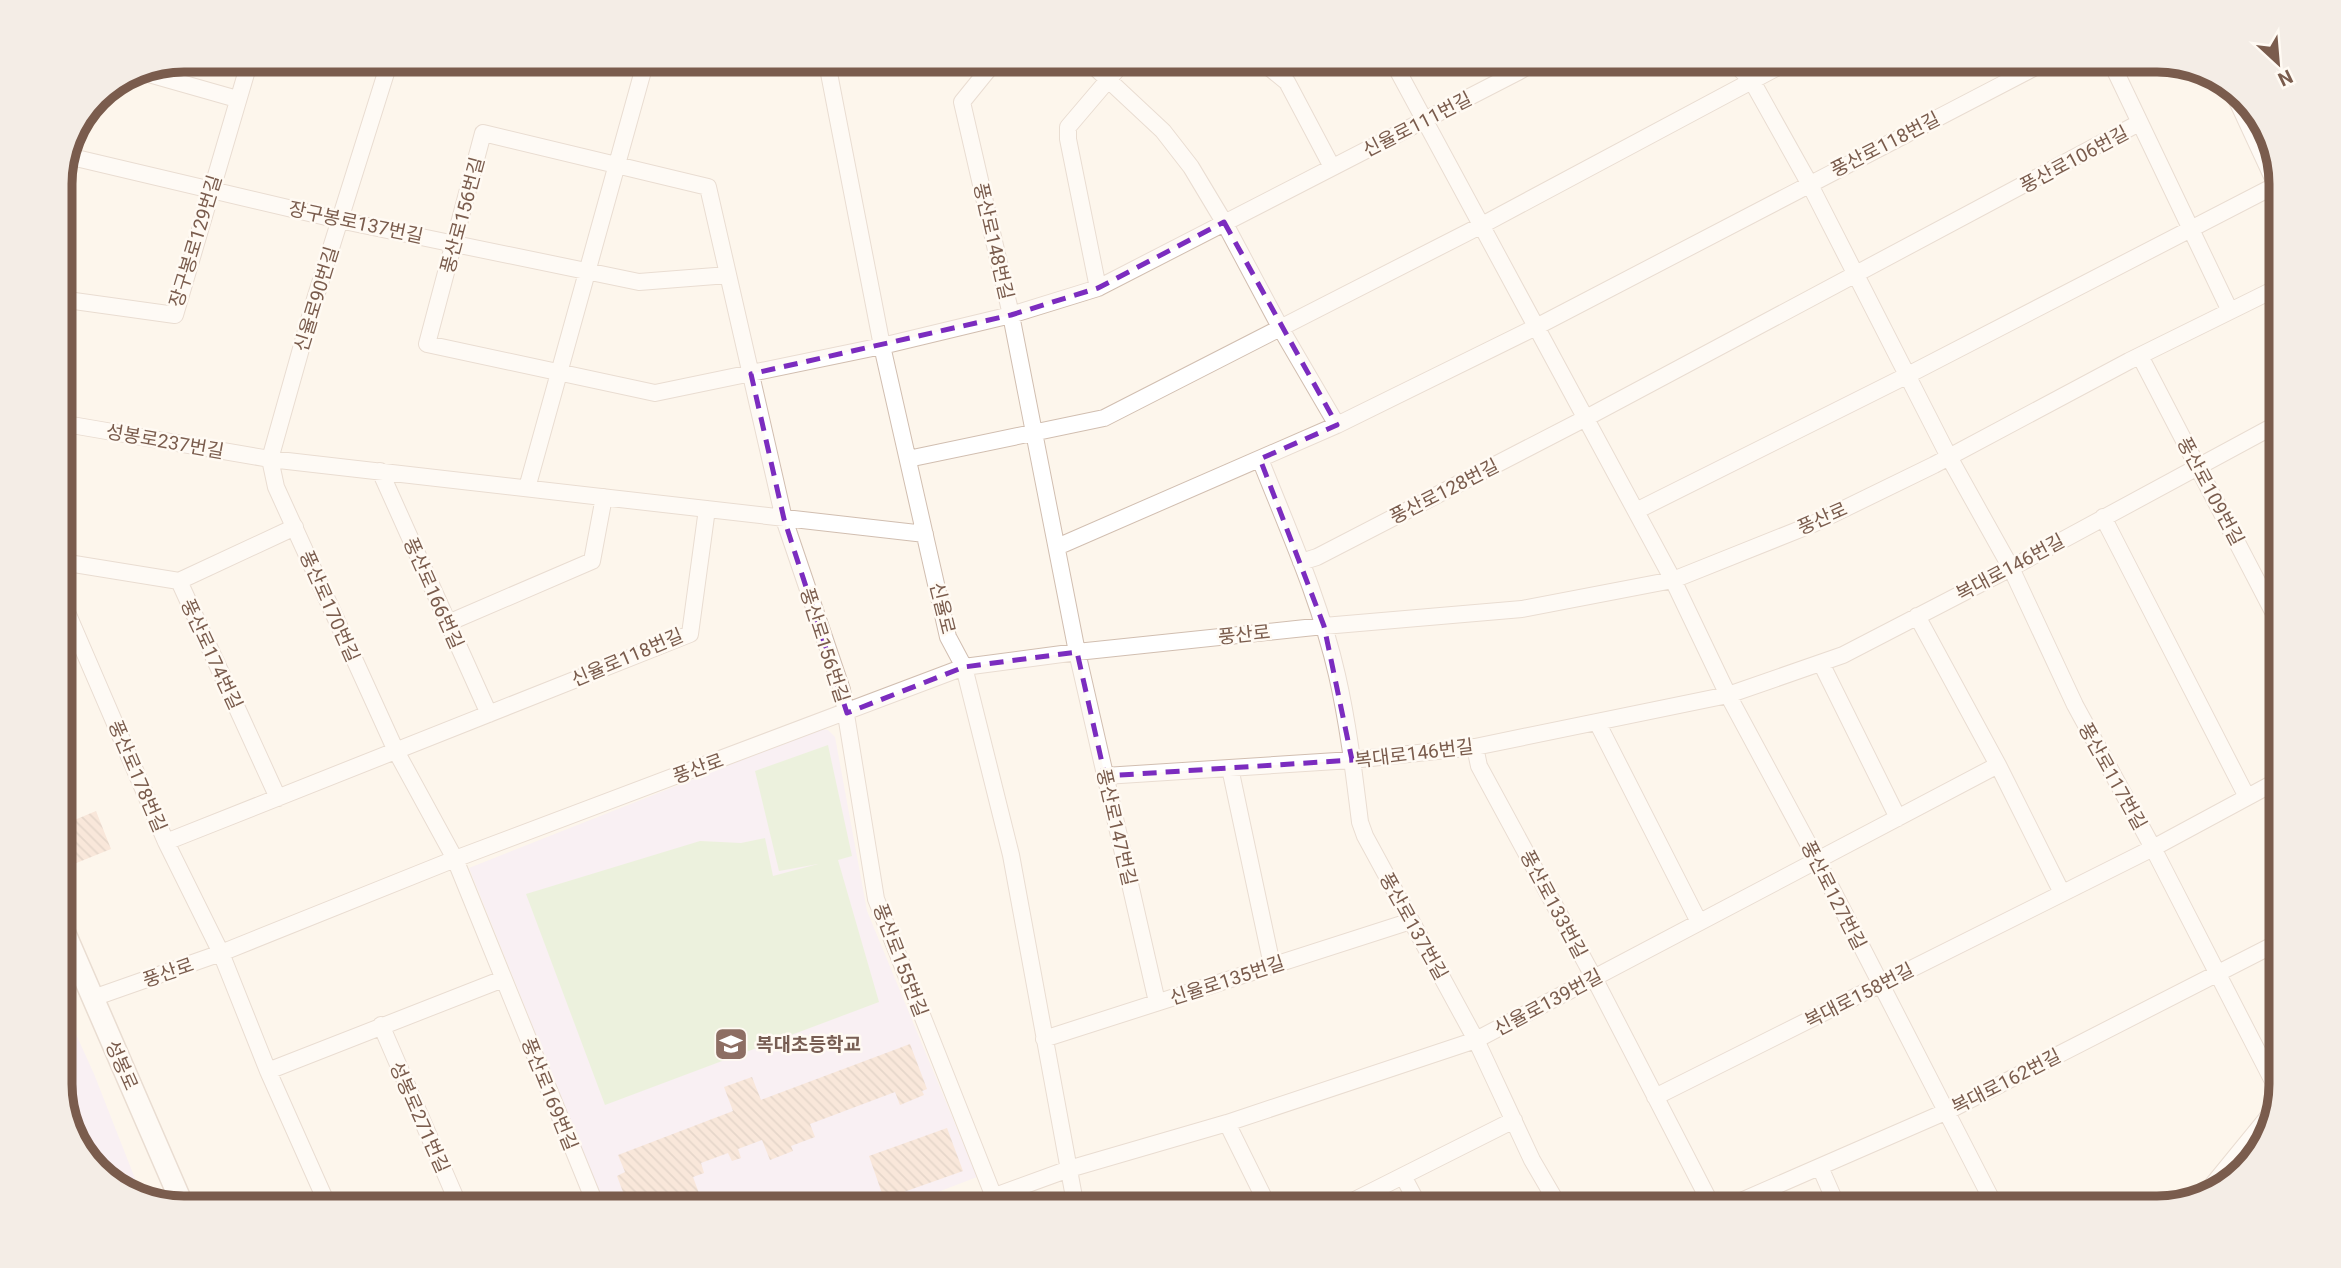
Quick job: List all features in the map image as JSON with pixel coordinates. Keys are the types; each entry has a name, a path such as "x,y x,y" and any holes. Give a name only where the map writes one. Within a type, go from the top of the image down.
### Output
{"street":[{"name":"장구봉로129번길","path":"72,301 175,315 246,72"},
{"name":"신율로90번길","path":"270,459 386,72"},
{"path":"527,488 643,72"},
{"name":"신율로","path":"825,72 882,346 948,637 964,667 1011,855 1074,1196"},
{"name":"풍산로148번길","path":"986,72 962,102 1012,315 1077,652"},
{"path":"1101,72 1163,131 1191,167 1224,222 1280,329 1337,425"},
{"path":"1098,288 1068,127 1115,72"},
{"path":"1275,72 1287,82 1332,167"},
{"path":"1399,72 1673,580"},
{"name":"신율로111번길","path":"751,374 1012,315 1098,288 1518,72"},
{"name":"풍산로118번길","path":"1744,72 1752,80 1809,183 1949,457"},
{"path":"908,459 1104,418 1482,225 1768,72"},
{"name":"풍산로118번길","path":"1536,327 2025,72"},
{"name":"풍산로106번길","path":"2116,72 2230,311"},
{"path":"156,76 237,99"},
{"path":"2242,111 2268,167"},
{"name":"풍산로106번길","path":"1856,275 2140,124"},
{"name":"풍산로156번길","path":"751,374 655,393 427,344 483,133 708,187 751,374 784,520 842,690 847,713"},
{"name":"장구봉로137번길","path":"76,158 340,220 639,282 728,275"},
{"path":"1636,511 1908,375 2269,189"},
{"name":"풍산로128번길","path":"1301,562 1317,557 1586,418 1856,275"},
{"name":"풍산로","path":"93,998 221,953 455,859 964,667 1077,652 1324,626 1522,609 1673,580 1813,524 2269,292"},
{"path":"1057,547 1337,425 1536,327"},
{"name":"풍산로109번길","path":"2140,356 2269,604"},
{"name":"성봉로237번길","path":"72,425 270,459"},
{"name":"복대로146번길","path":"1105,775 1352,760 1475,747 1728,695 1843,655 2269,428"},
{"name":"풍산로117번길","path":"1949,457 2011,568 2075,705 2153,848 2269,1074"},
{"path":"270,459 784,520 925,534"},
{"name":"풍산로170번길","path":"270,459 276,487 396,751 455,859"},
{"path":"1260,459 1324,626"},
{"name":"풍산로166번길","path":"380,471 489,714"},
{"path":"448,623 592,561 604,497"},
{"name":"신율로118번길","path":"489,714 690,634 707,509"},
{"path":"2103,517 2247,797"},
{"path":"178,581 295,527"},
{"name":"풍산로174번길","path":"72,564 178,581 278,798"},
{"name":"풍산로127번길","path":"1673,580 1728,695 1817,860 1989,1196"},
{"path":"1917,616 1998,765 2063,893"},
{"name":"풍산로178번길","path":"72,624 166,842 221,953 268,1071 323,1196"},
{"name":"풍산로137번길","path":"1324,626 1338,676 1362,829 1476,1040 1532,1160 1553,1196"},
{"name":"풍산로147번길","path":"1077,652 1157,1002"},
{"path":"1821,663 1898,818"},
{"name":"풍산로155번길","path":"847,713 876,899 994,1196"},
{"path":"166,842 489,714"},
{"path":"1597,722 1699,922"},
{"name":"풍산로133번길","path":"1475,747 1479,766 1594,978 1706,1196"},
{"name":"신율로139번길","path":"997,1196 1069,1169 1227,1123 1476,1040 1998,765"},
{"path":"1230,768 1272,965"},
{"name":"복대로158번길","path":"1655,1097 2153,848 2269,785"},
{"name":"풍산로169번길","path":"455,859 592,1196"},
{"name":"신율로135번길","path":"1044,1039 1411,921"},
{"name":"복대로162번길","path":"1754,1196 1946,1111 2269,947"},
{"name":"성봉로","path":"72,950 179,1196"},
{"path":"268,1071 503,979"},
{"name":"성봉로271번길","path":"381,1025 454,1196"},
{"path":"1364,1196 1514,1120"},
{"path":"1227,1123 1263,1196"},
{"path":"2219,1177 2261,1125"},
{"path":"1819,1167 1832,1196"},
{"path":"1403,1176 1413,1196"}],"highlighted area":[{"path":"1224,222 1337,425 1260,459 1324,626 1352,760 1105,776 1077,652 964,667 847,713 784,519 751,374 1011,315 1098,288"}],"shaded area":[{"name":"복대초등학교","path":"820,729 828,730 835,737 867,911 977,1177 927,1196 601,1196 469,868"},
{"path":"72,1025 138,1186 110,1168 83,1134 72,1091"}],"green space":[{"path":"828,745 852,856 838,860 879,1002 605,1105 526,894 700,841 741,843 765,838 773,876 818,864 779,871 755,771"}],"building":[{"path":"96,811 111,849 72,865 72,821"},
{"path":"910,1044 927,1089 922,1091 924,1095 900,1105 895,1092 810,1124 815,1137 791,1146 793,1151 770,1160 762,1140 738,1149 741,1158 732,1161 728,1153 701,1163 704,1173 693,1177 700,1196 624,1196 617,1176 625,1172 618,1155 733,1111 724,1087 752,1077 761,1100"},
{"path":"947,1128 963,1171 892,1196 883,1196 869,1156"}],"place":[{"name":"복대초등학교","path":"731,1044"}]}
